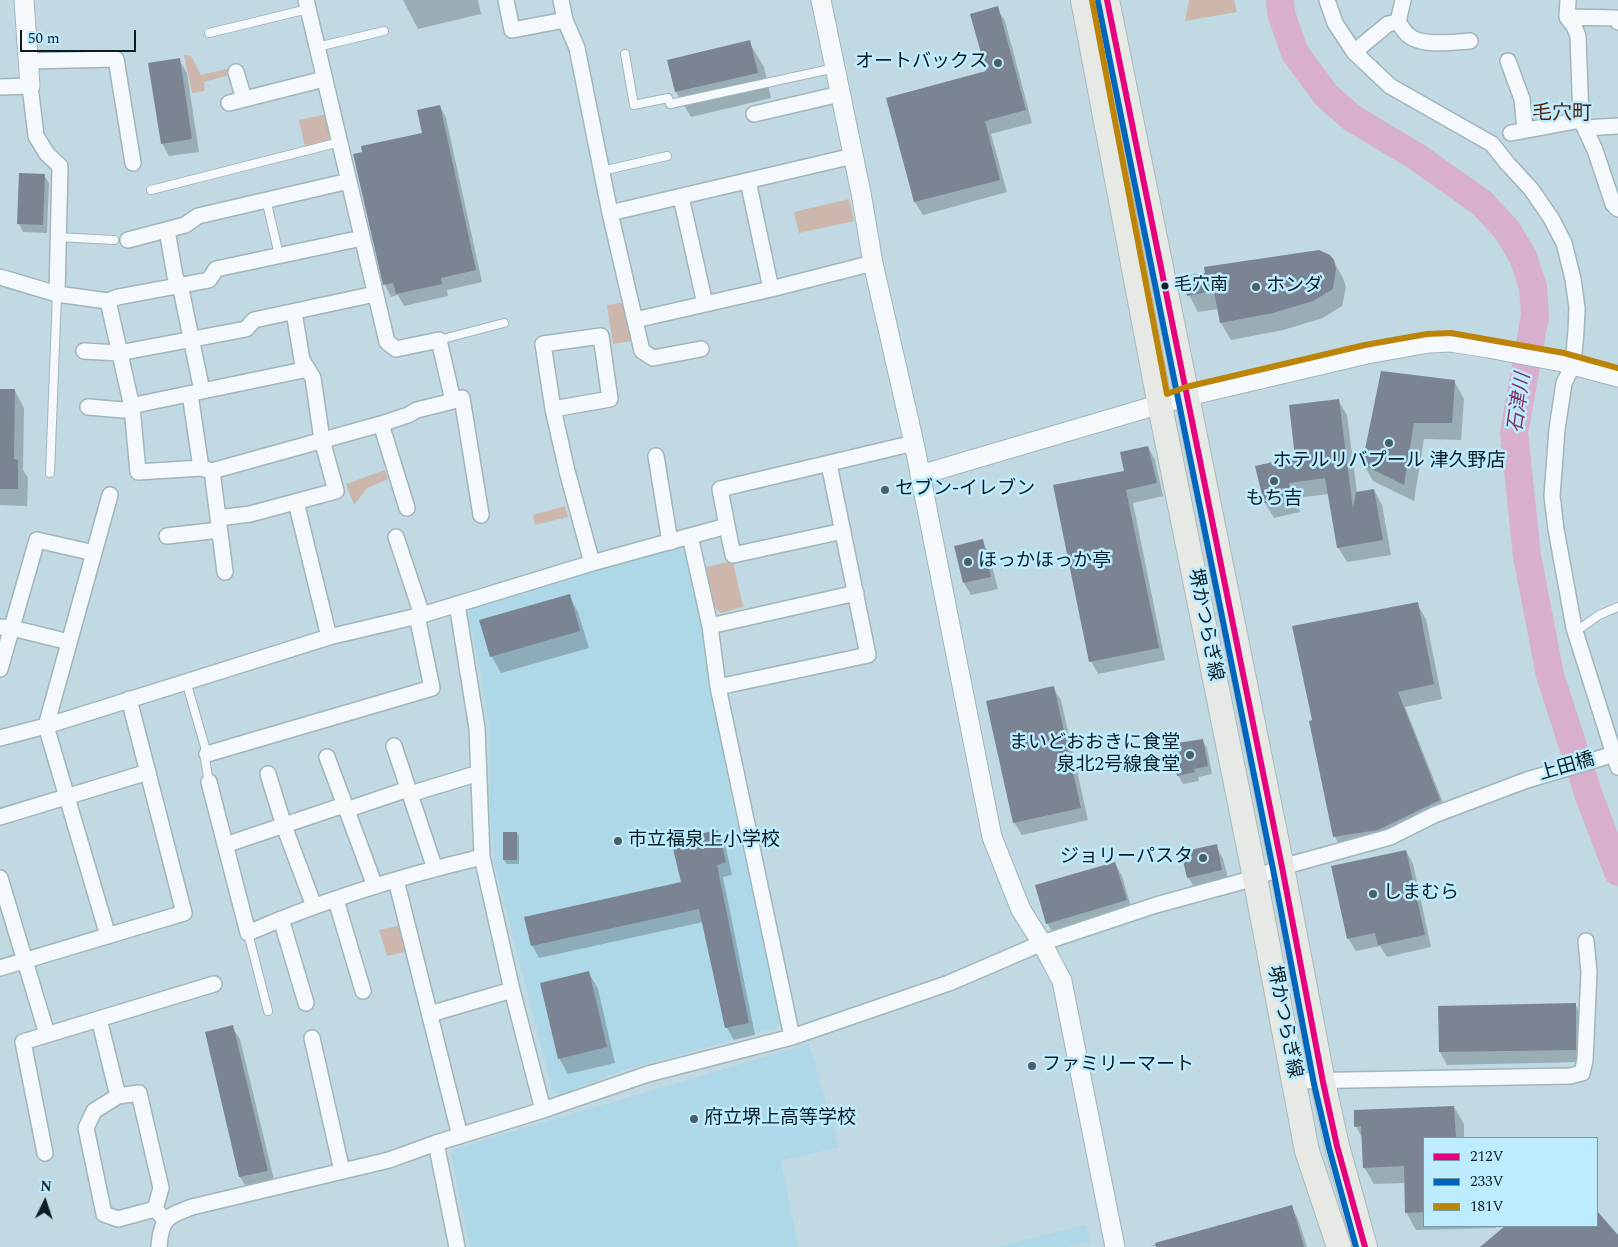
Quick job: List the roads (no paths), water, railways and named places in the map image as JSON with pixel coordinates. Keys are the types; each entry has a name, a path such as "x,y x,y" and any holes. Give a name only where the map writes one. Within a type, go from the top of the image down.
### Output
{"main road":[{"name":"堺かつらぎ線","path":"1083,0 1160,406 1255,878 1307,1150 1339,1247"},
{"name":"堺かつらぎ線","path":"1107,0 1282,867 1322,1082 1336,1146 1365,1247"}],"street":[{"path":"24,0 30,86 36,136 47,154 60,166 57,294"},
{"path":"506,0 512,30 565,20"},
{"path":"562,0 565,20 577,48 610,213 642,351 653,358 701,349"},
{"path":"821,0 861,193 872,264 914,443 992,837 1021,910 1062,981 1115,1247"},
{"path":"1327,0 1335,23 1354,52 1390,86 1492,144 1531,190 1551,218 1564,243 1573,279 1577,308 1557,429 1552,496 1556,529 1575,632 1614,758"},
{"path":"1398,22 1403,0"},
{"path":"1568,0 1567,17 1574,26 1578,36 1583,124 1595,150 1613,204 1618,209"},
{"path":"307,4 387,342 396,349 439,340 453,401"},
{"path":"1567,17 1616,18 1618,22"},
{"path":"1354,52 1388,24 1398,22"},
{"path":"1398,22 1409,35 1417,40 1439,42 1470,41"},
{"path":"28,61 116,59 133,162"},
{"path":"1508,62 1522,99 1518,132 1583,124 1618,126"},
{"path":"236,72 236,101 324,79"},
{"path":"0,88 30,86"},
{"path":"754,114 840,94"},
{"path":"610,213 853,156"},
{"path":"121,240 185,225 198,216 349,181"},
{"path":"748,181 771,289"},
{"path":"681,197 705,304"},
{"path":"167,230 174,276 192,339 196,393 206,469 219,524 225,572"},
{"path":"0,277 57,294 108,301 118,297 209,280 216,269 362,238"},
{"path":"635,320 872,264"},
{"path":"84,351 119,353 246,329 254,320 375,294"},
{"path":"108,301 132,407 138,472 206,469 381,424 417,410 462,398 481,515"},
{"path":"167,536 219,524 336,491 322,440 312,378 302,360 294,312"},
{"path":"553,409 610,399 601,336 543,344 553,409 567,471 592,563"},
{"path":"920,475 1160,406 1188,396 1367,354 1429,343 1451,342 1488,348 1567,364 1618,377"},
{"path":"88,407 122,410 308,369"},
{"path":"381,424 407,508"},
{"path":"843,531 733,555 720,489 914,443"},
{"path":"656,456 670,542"},
{"path":"718,687 868,654 829,464"},
{"path":"108,936 46,726 110,495"},
{"path":"296,502 329,637"},
{"path":"0,738 46,726 329,637 419,616 592,563 727,526"},
{"path":"690,536 710,626 718,687 792,1037"},
{"path":"207,754 432,688 419,616 396,537"},
{"path":"0,669 6,627 37,540 94,552"},
{"path":"710,626 856,593"},
{"path":"457,604 477,728 482,858 512,990 543,1110"},
{"path":"6,627 69,642"},
{"path":"0,968 191,911 148,772 128,699"},
{"path":"394,746 435,869"},
{"path":"327,756 375,886"},
{"name":"上田橋","path":"166,1221 174,1214 192,1207 389,1160 648,1074 792,1037 949,983 1042,944 1156,905 1255,878 1282,867 1390,837 1434,815 1527,780 1614,758"},
{"path":"0,817 148,772"},
{"path":"225,845 345,807 479,773"},
{"path":"268,774 284,826 314,906"},
{"path":"209,782 248,933 314,906 375,886 482,858"},
{"path":"0,878 47,1034"},
{"path":"396,880 460,1136"},
{"path":"336,900 363,991"},
{"path":"281,919 306,1003"},
{"path":"1294,1081 1322,1082 1570,1076 1582,1074 1586,1060 1589,972 1586,941"},
{"path":"45,1153 22,1042 214,984"},
{"path":"430,1014 512,990"},
{"path":"99,1019 118,1096"},
{"path":"313,1038 342,1171"},
{"path":"139,1093 161,1188 155,1209 118,1219 104,1214 86,1128 94,1111 118,1096 139,1093"},
{"path":"436,1143 457,1247"},
{"path":"155,1209 166,1221 160,1230 159,1247"}],"lane":[{"path":"209,34 307,4"},
{"path":"316,47 384,31"},
{"path":"625,54 634,106 668,98 670,104 835,68"},
{"path":"150,190 340,142"},
{"path":"602,171 667,156"},
{"path":"266,200 279,255"},
{"path":"57,237 121,240"},
{"path":"50,474 57,294"},
{"path":"439,340 504,323"},
{"path":"1575,632 1599,615 1618,607"},
{"path":"186,681 207,754 204,759 209,782"},
{"path":"248,933 268,1011"}],"waterway":[{"name":"石津川","path":"1280,0 1281,13 1295,53 1326,95 1352,118 1417,157 1482,203 1507,230 1523,257 1533,287 1535,316 1514,433 1527,556 1550,675 1589,796 1618,872"}],"place":[{"name":"オートバックス","path":"998,63"},
{"name":"毛穴南","path":"1165,286"},
{"name":"ホンダ","path":"1256,287"},
{"name":"ホテルリバプール 津久野店","path":"1389,443"},
{"name":"もち吉","path":"1274,481"},
{"name":"セブン-イレブン","path":"885,490"},
{"name":"ほっかほっか亭","path":"968,562"},
{"name":"まいどおおきに食堂 泉北2号線食堂","path":"1190,755"},
{"name":"市立福泉上小学校","path":"618,841"},
{"name":"ジョリーパスタ","path":"1203,858"},
{"name":"しまむら","path":"1373,894"},
{"name":"ファミリーマート","path":"1032,1066"},
{"name":"府立堺上高等学校","path":"694,1119"}],"district":[{"name":"毛穴町","path":"1562,115"}]}
